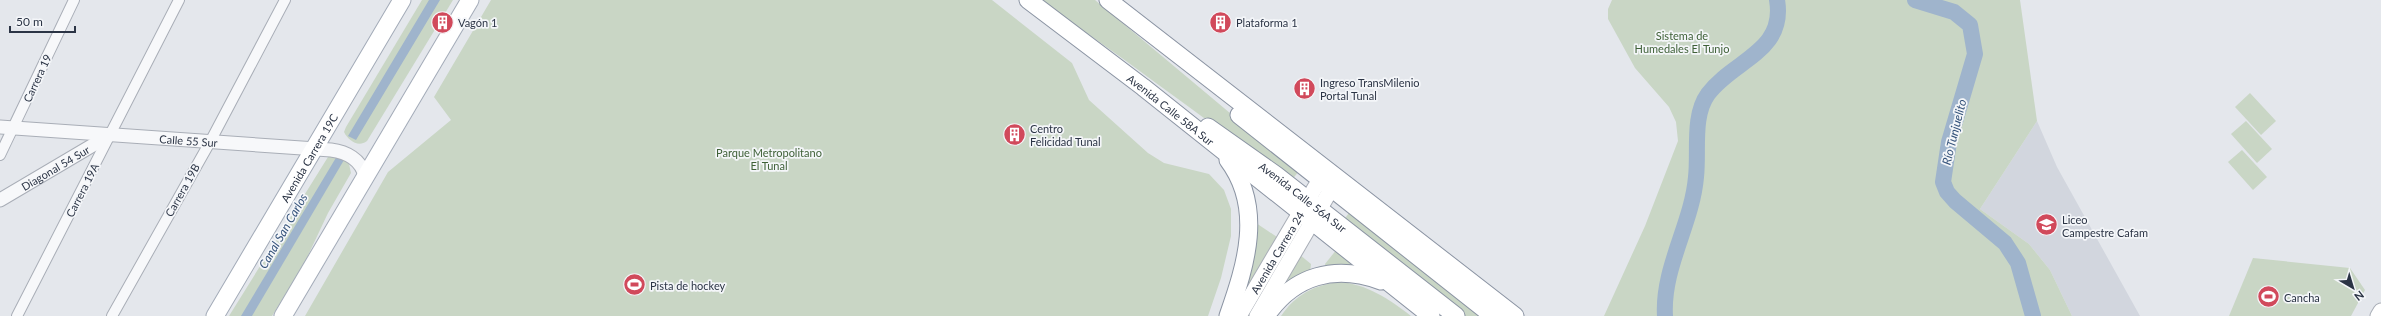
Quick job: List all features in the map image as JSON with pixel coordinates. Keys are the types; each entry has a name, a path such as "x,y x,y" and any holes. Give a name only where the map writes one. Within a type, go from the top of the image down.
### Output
{"main road":[{"name":"Avenida Carrera 19C","path":"215,316 402,0"},
{"path":"283,316 470,0"},
{"name":"Avenida Calle 58A Sur","path":"1028,0 1143,87 1218,147 1310,210"},
{"path":"1108,0 1329,179 1516,316"},
{"name":"Avenida Calle 56A Sur","path":"1143,87 1224,137 1310,210 1397,289 1430,316"},
{"path":"1218,147 1240,179 1249,214 1249,238 1244,266 1228,316"},
{"name":"Avenida Calle 56A Sur","path":"1329,179 1493,316"},
{"name":"Avenida Carrera 24","path":"1239,316 1329,179"},
{"name":"Avenida Calle 56A Sur","path":"1310,210 1456,316"},
{"name":"Avenida Carrera 24","path":"1257,316 1310,210"},
{"path":"1266,316 1277,302 1294,287 1314,277 1331,273 1366,275 1397,289"},
{"path":"2378,316 2381,311"}],"street":[{"name":"Carrera 19","path":"0,155 74,0"},
{"name":"Carrera 19A","path":"17,316 179,0"},
{"name":"Carrera 19B","path":"112,316 210,142 285,0"},
{"name":"Calle 55 Sur","path":"0,127 336,150 346,154 360,164 365,176"},
{"name":"Diagonal 54 Sur","path":"0,200 110,135"}],"shaded area":[{"name":"Liceo Campestre Cafam","path":"2037,121 2057,167 2140,316 2072,316 2050,270 2029,244 1980,209"}],"green space":[{"path":"422,0 453,0 367,141 360,144 354,142 348,138 344,132 346,127"},
{"name":"Parque Metropolitano El Tunal","path":"491,0 992,0 1072,63 1089,100 1148,153 1164,163 1209,174 1224,190 1231,209 1231,236 1221,278 1208,316 305,316 388,172 451,120 434,97"},
{"path":"1039,0 1095,0 1299,171 1291,181 1103,44"},
{"name":"Sistema de Humedales El Tunjo","path":"1612,0 2020,0 2037,121 1980,209 2029,244 2050,270 2072,316 1604,316 1645,226 1678,141 1676,122 1669,107 1635,68 1608,19 1608,9"},
{"path":"2250,93 2276,121 2261,135 2235,107"},
{"path":"2246,121 2272,149 2257,163 2231,134"},
{"path":"2242,150 2267,177 2253,190 2228,162"},
{"path":"332,155 340,157 349,164 351,173 328,213 304,264 272,316 229,316 328,157"},
{"path":"1349,213 1484,316 1463,316 1343,221"},
{"path":"1256,223 1277,237 1234,315"},
{"path":"1337,249 1367,272 1326,269 1325,264"},
{"path":"1300,255 1311,264 1310,273 1273,300"},
{"path":"2253,258 2350,268 2365,290 2351,316 2229,316"},
{"path":"1330,283 1349,283 1377,293 1411,316 1281,316 1292,302 1306,292"}],"water":[{"path":"429,0 440,0 356,140 348,136"},
{"path":"337,156 344,160 252,316 241,316"}],"waterway":[{"name":"Río Tunjuelito","path":"1665,316 1665,298 1672,263 1689,212 1693,194 1697,167 1698,123 1703,103 1708,94 1719,82 1766,44 1774,32 1778,18 1777,0"},
{"name":"Río Tunjuelito","path":"1915,0 1954,12 1970,25 1975,54 1949,142 1943,182 1947,192 1955,201 2005,243 2018,263 2033,316"}],"place":[{"name":"Vagón 1","path":"443,22"},
{"name":"Plataforma 1","path":"1221,22"},
{"name":"Ingreso TransMilenio Portal Tunal","path":"1304,88"},
{"name":"Centro Felicidad Tunal","path":"1015,134"},
{"name":"Liceo Campestre Cafam","path":"2046,225"},
{"name":"Pista de hockey","path":"635,285"},
{"name":"Cancha","path":"2268,297"}],"water label":[{"name":"Canal San Carlos","path":"283,231"}]}
